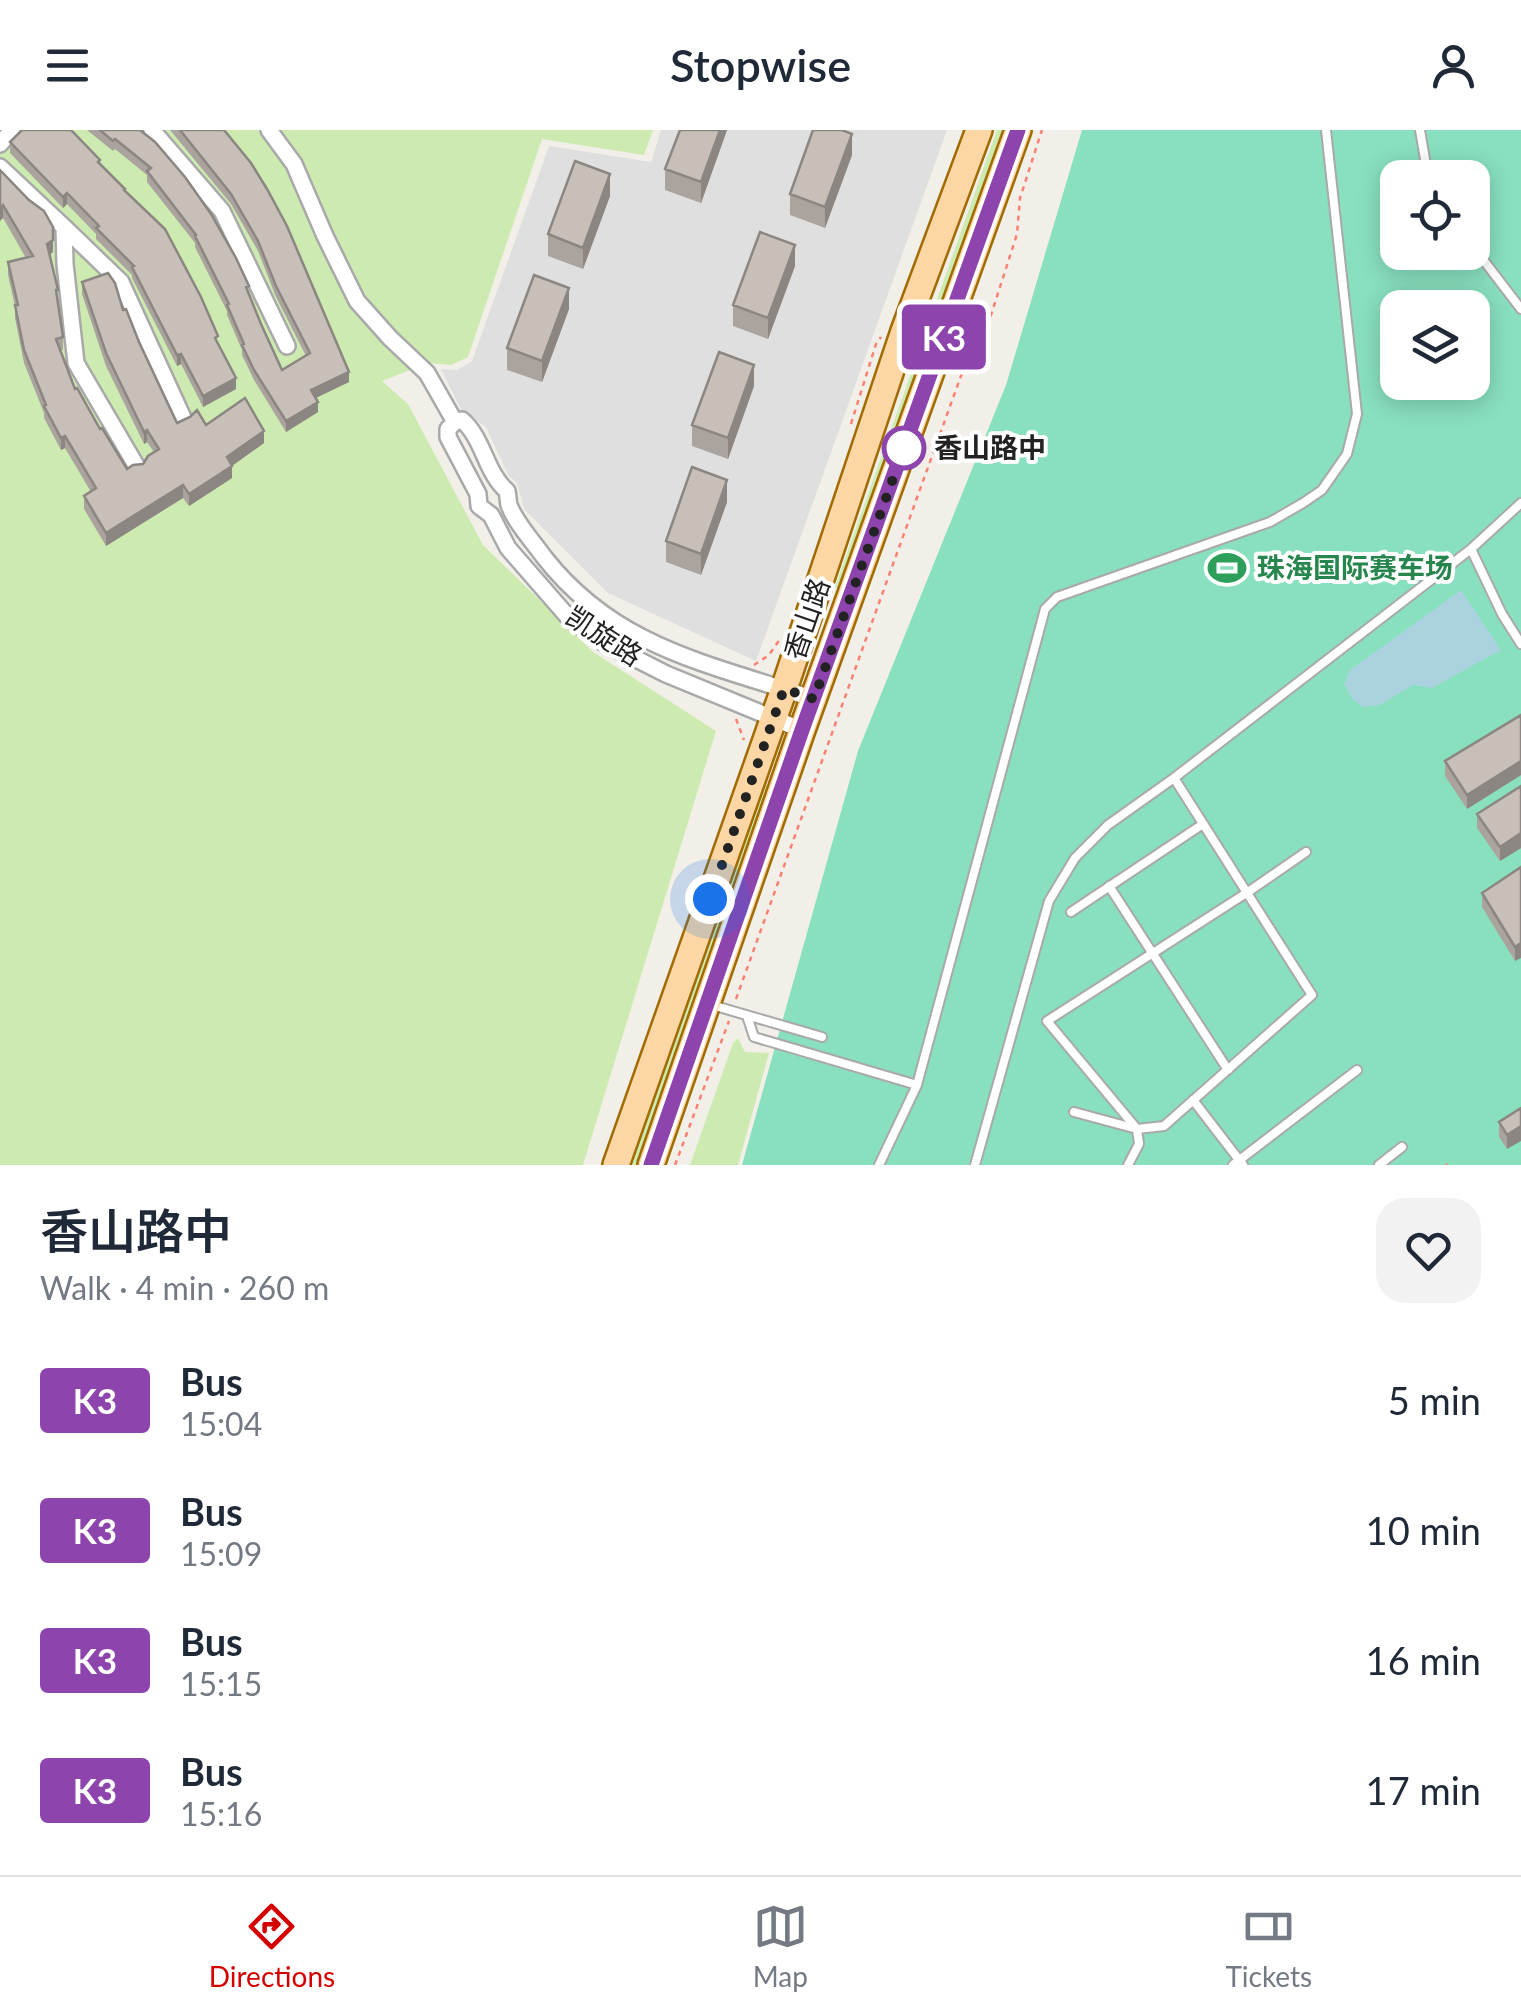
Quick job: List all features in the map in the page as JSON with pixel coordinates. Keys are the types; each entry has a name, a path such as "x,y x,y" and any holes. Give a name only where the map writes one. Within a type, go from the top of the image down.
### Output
{"main road":[{"name":"香山路","path":"616,1165 774,718 904,331 980,130"},
{"name":"香山路","path":"651,1165 802,730 1018,130"}],"street":[{"path":"0,144 12,130"},
{"path":"152,130 222,211 288,346"},
{"name":"凯旋路","path":"270,130 294,164 356,301 426,373 455,422"},
{"path":"0,167 121,282 184,420"},
{"path":"64,228 76,362 136,468"},
{"name":"凯旋路","path":"802,730 666,674 603,642 569,618 508,548 491,515 479,506 478,494 448,437 448,429 462,420 473,430 498,484 507,490 508,504 526,534 571,589 603,615 651,644 685,658 814,699"},
{"path":"478,494 488,484 498,484"},
{"path":"491,515 501,513 508,504"}],"lane":[{"path":"878,1165 917,1085 1045,608 1057,597 1270,522 1322,490 1347,454 1357,414 1326,130"},
{"path":"1420,130 1425,160"},
{"path":"1490,268 1521,308"},
{"path":"974,1165 1049,901 1075,858 1108,826 1470,550 1521,503"},
{"path":"1470,550 1521,644"},
{"path":"1074,1112 1137,1128 1164,1126 1312,995 1174,778"},
{"path":"1071,912 1203,824"},
{"path":"1128,1165 1139,1144 1137,1128 1047,1021 1306,852"},
{"path":"1108,886 1228,1070"},
{"path":"708,1003 822,1038"},
{"path":"747,1016 754,1037 917,1085"},
{"path":"1193,1100 1239,1164 1357,1070"},
{"path":"1379,1165 1402,1148"}],"path":[{"path":"744,973 966,362 982,344 1017,234 1020,198 1042,130"},
{"path":"676,1165 710,1066"}],"shaded area":[{"path":"661,130 947,130 756,661 608,593 524,509 517,483 508,475 486,427 461,410 441,369 457,370 472,361 549,146 651,162"}],"green space":[{"path":"0,130 653,130 644,155 542,139 468,357 451,365 429,363 382,381 408,404 483,545 593,652 716,731 583,1165 0,1165"},
{"path":"997,130 1005,130 934,328 928,325"},
{"name":"珠海国际赛车场","path":"1082,130 1521,130 1521,1165 742,1165 858,751 1006,385"},
{"path":"919,351 925,353 843,588 839,589 835,587"},
{"path":"763,784 768,785 724,914 722,932 638,1165 631,1165"},
{"path":"738,1038 745,1052 769,1053 738,1165 690,1165 733,1043"}],"water":[{"path":"1461,590 1501,650 1432,688 1413,685 1380,705 1363,707 1353,700 1344,684 1350,670"}],"building":[{"path":"22,130 71,130 165,229 201,297 218,336 215,338 236,378 203,396 181,354 177,355 134,266 67,193 63,197 10,142"},
{"path":"100,130 140,130 185,177 236,258 282,370 310,353 258,241 231,194 180,130 224,130 251,163 287,226 349,372 311,390 318,402 286,421 254,370 229,304 196,235 147,171 151,168"},
{"path":"680,130 720,130 701,182 665,169"},
{"path":"813,130 852,134 825,207 790,194"},
{"path":"575,161 610,174 583,248 548,234"},
{"path":"0,170 44,211 53,227 53,240 47,244 58,290 63,337 56,339 75,389 127,469 143,464 159,449 147,430 144,432 106,353 82,282 108,273 177,423 197,410 206,425 245,398 264,431 227,457 232,466 189,494 183,485 106,533 84,496 96,488 44,406 24,350 8,262 33,256 3,205 0,208"},
{"path":"760,232 795,245 768,318 733,305"},
{"path":"534,275 569,288 542,361 507,348"},
{"path":"719,352 754,365 728,438 692,425"},
{"path":"692,467 727,480 701,554 666,541"},
{"path":"1521,715 1521,761 1467,795 1445,761"},
{"path":"1521,786 1521,833 1500,847 1477,814"},
{"path":"1521,867 1521,943 1515,947 1482,893"},
{"path":"1521,1108 1521,1126 1507,1135 1499,1122"}],"bus line":[{"name":"K3","path":"651,1165 802,730 1018,130"}],"place":[{"name":"香山路中","path":"904,448"},
{"name":"珠海国际赛车场","path":"1227,568"}],"route":[{"path":"710,899 784,689 814,699 904,448"}]}
